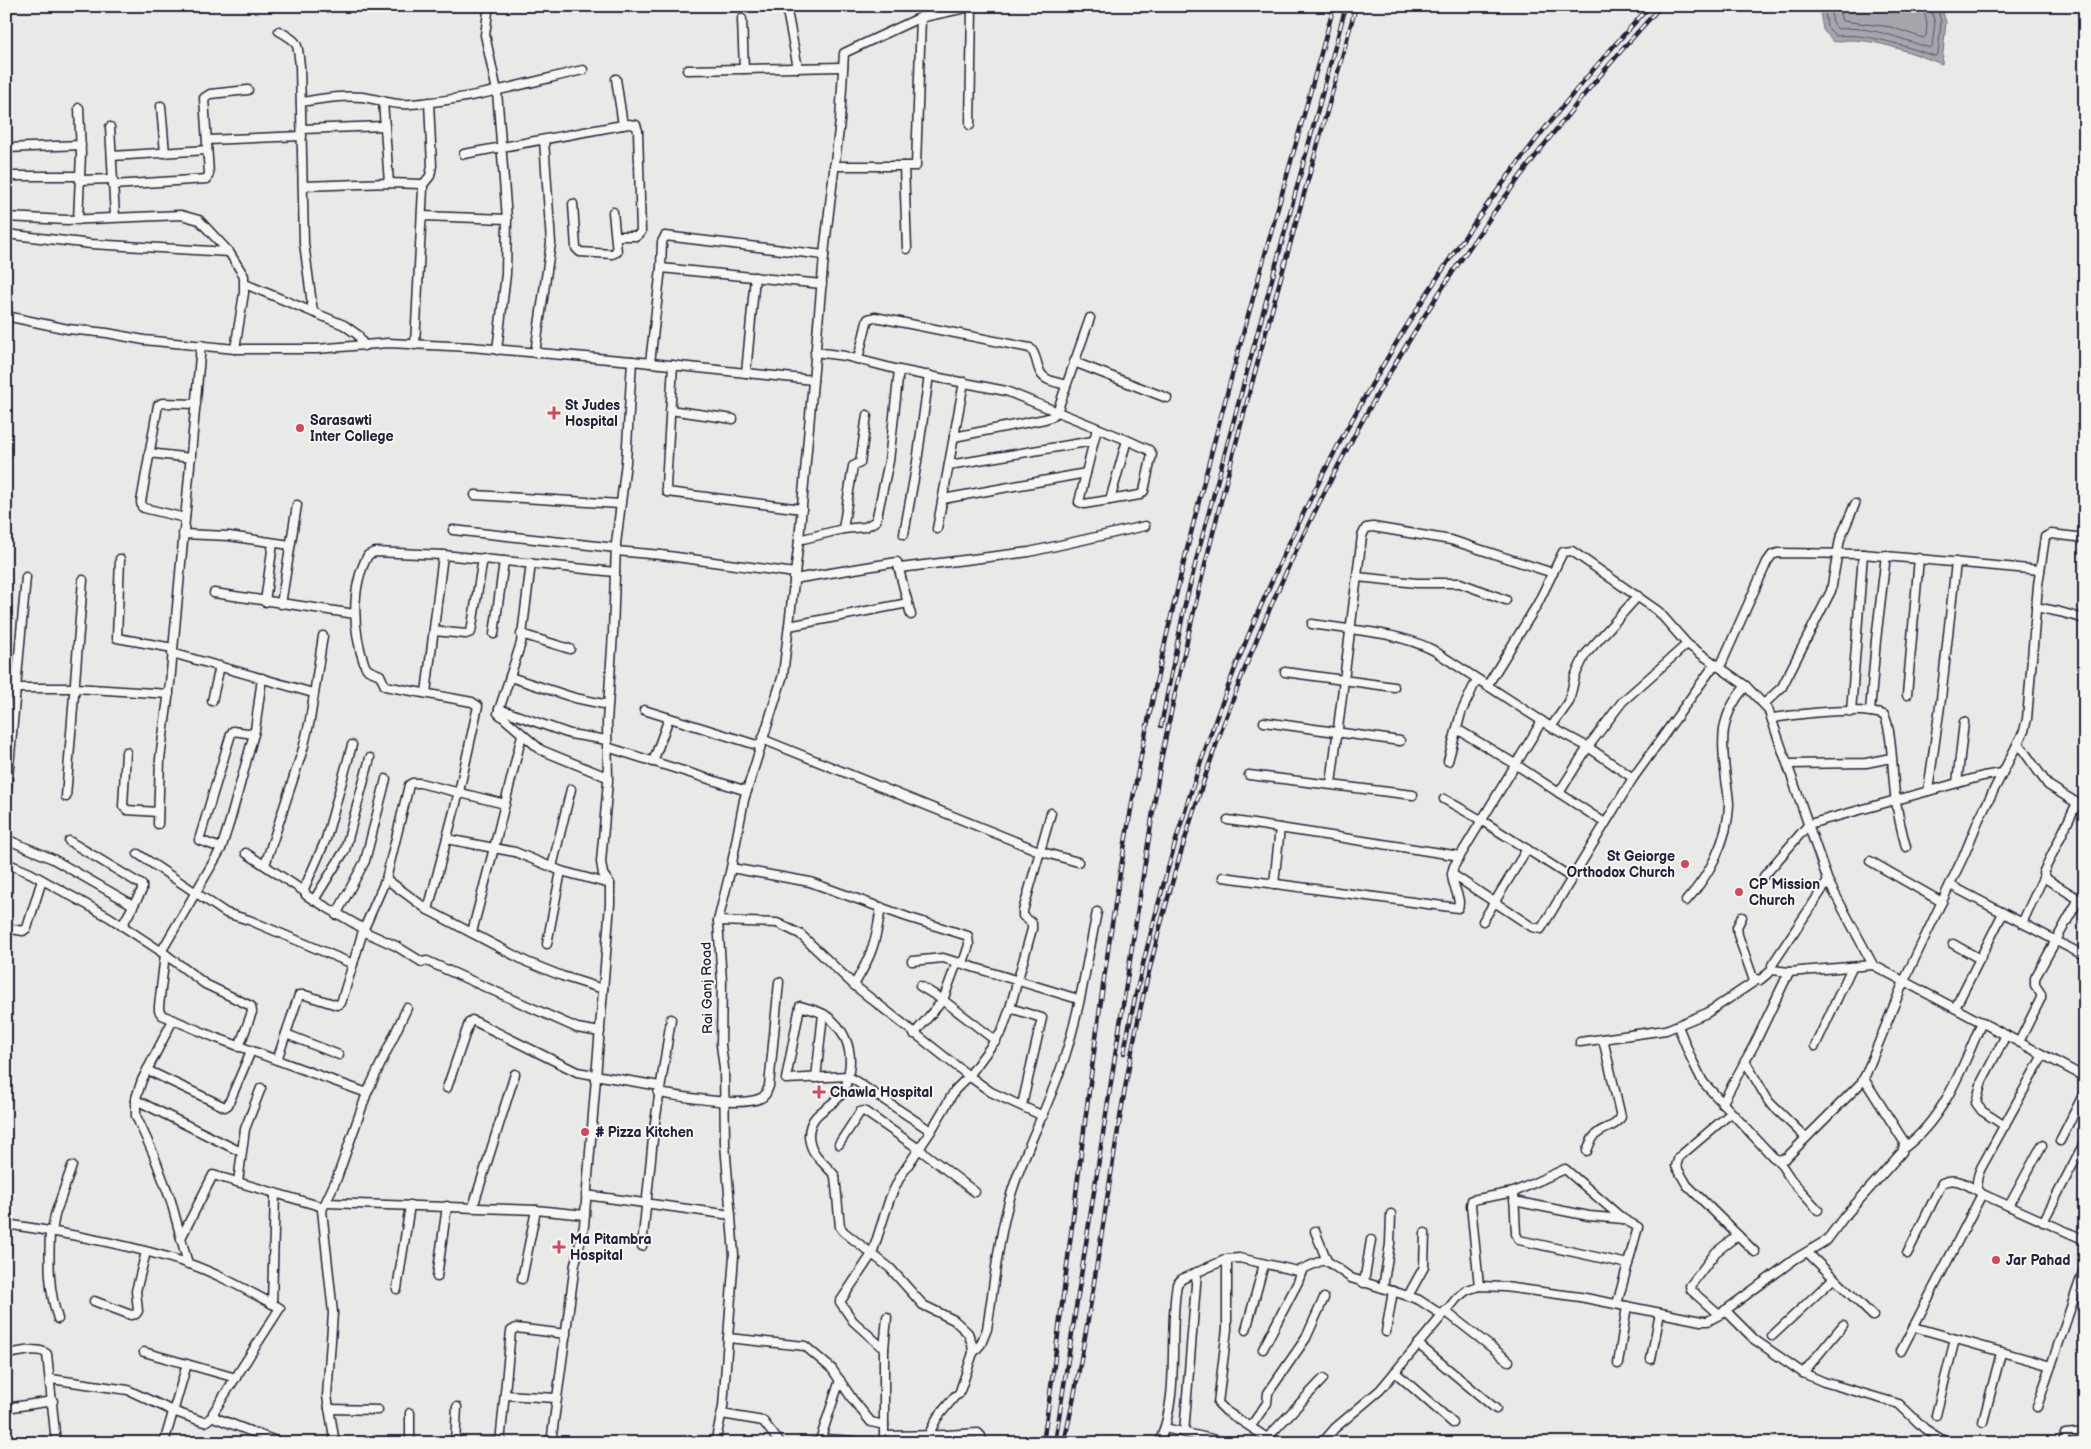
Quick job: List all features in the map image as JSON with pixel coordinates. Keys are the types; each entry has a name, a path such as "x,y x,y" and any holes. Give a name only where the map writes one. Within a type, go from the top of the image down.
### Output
{"street":[{"path":"486,6 488,12 485,35 497,91 507,219 506,274 497,350"},
{"path":"686,70 843,67 844,53 848,49 921,17 974,7 970,125"},
{"path":"787,11 798,68"},
{"path":"834,166 916,166 921,17"},
{"path":"742,19 744,69"},
{"path":"279,31 295,41 297,45 304,186 304,242 313,312"},
{"name":"Rai Ganj Road","path":"715,1443 722,1414 734,1254 725,1144 724,1068 720,1045 722,981 718,921 747,791 783,675 799,540 824,255 840,121 843,67"},
{"path":"301,102 349,96 402,105 429,102 497,91 583,70"},
{"path":"616,79 622,125"},
{"path":"6,176 80,178 113,182 207,179 209,174 204,103 206,95 248,90"},
{"path":"383,101 389,183"},
{"path":"415,345 422,186 430,176 432,166 429,102"},
{"path":"161,106 165,153"},
{"path":"78,220 81,145 79,108"},
{"path":"464,154 622,125 636,125 638,131 641,232 639,236 616,236"},
{"path":"206,140 385,126"},
{"path":"110,127 115,217"},
{"path":"534,352 551,243 549,191 544,140"},
{"path":"6,148 81,145"},
{"path":"112,156 207,150"},
{"path":"904,166 907,249"},
{"path":"304,186 419,183 422,186"},
{"path":"573,204 577,252 615,254 618,249 613,212"},
{"path":"6,217 78,220 181,215 192,217 205,224 241,268 245,284 235,348"},
{"path":"422,216 507,219"},
{"path":"6,234 91,244 229,252"},
{"path":"650,363 662,268 663,238 668,235 824,255"},
{"path":"662,268 822,284"},
{"path":"746,372 755,277"},
{"path":"245,284 353,330 364,346"},
{"path":"6,316 68,330 107,333 144,340 235,348 364,346 388,343 534,352 813,380"},
{"path":"858,359 868,319 875,317 1030,348 1034,353 1043,376 1066,385"},
{"path":"954,437 1045,419 1057,412 1090,318"},
{"path":"158,824 160,759 169,694 201,345"},
{"path":"815,352 858,359 899,370 1006,391 1057,412 1097,428 1126,440 1151,452 1152,464 1144,491 1140,496 1080,504 1079,498 1097,428"},
{"path":"550,1443 575,1264 584,1215 600,1032 610,884 602,874 601,862 607,777 608,705 616,550 626,462 632,361"},
{"path":"1074,362 1167,398"},
{"path":"673,365 667,492 802,509"},
{"path":"799,540 843,529 866,527 876,521 889,461 899,370"},
{"path":"904,534 917,462 929,375"},
{"path":"937,529 964,382"},
{"path":"184,518 142,507 140,502 158,405 162,403 196,404"},
{"path":"670,410 733,419"},
{"path":"843,529 853,466 860,463 867,416"},
{"path":"1110,500 1126,440"},
{"path":"949,465 1093,442"},
{"path":"149,453 191,458"},
{"path":"943,499 1086,473"},
{"path":"475,496 620,504"},
{"path":"1764,704 1782,687 1831,591 1840,539 1855,504"},
{"path":"281,604 297,505"},
{"path":"900,568 1030,552 1145,526"},
{"path":"1331,784 1362,536 1366,528 1373,527 1451,540 1553,573"},
{"path":"453,530 661,555 794,576 893,562 898,563 900,568 911,615"},
{"path":"183,534 229,536 290,546"},
{"path":"1778,1160 1786,1158 1864,1078 1904,981 1979,819 2018,743 2027,719 2036,608 2045,537 2051,534 2085,538"},
{"path":"265,602 273,543"},
{"path":"1487,686 1537,604 1563,552 1572,551 1638,596 1658,611 1687,644 1746,686 1764,704 1773,718 1828,880 1873,965"},
{"path":"428,910 459,792 478,706 472,702 387,687 380,675 366,669 356,630 355,614 358,578 368,556 376,552 443,555 615,572"},
{"path":"1452,874 1536,929 1541,929 1633,778 1717,666 1772,555 1778,553 1837,553 1886,555 2040,570"},
{"path":"1851,712 1864,554"},
{"path":"426,693 443,555"},
{"path":"1870,712 1886,555"},
{"path":"434,631 466,634 472,632 483,558"},
{"path":"1907,695 1919,558"},
{"path":"120,559 117,638 172,650 313,693"},
{"path":"494,634 504,561"},
{"path":"1928,791 1941,699 1956,562"},
{"path":"531,564 519,650 499,709 500,716 551,756 607,777"},
{"path":"6,800 10,718 16,688 26,577"},
{"path":"1357,577 1425,584 1460,583 1506,600"},
{"path":"66,797 83,580"},
{"path":"214,593 355,614"},
{"path":"1551,727 1569,702 1575,676 1585,655 1638,596"},
{"path":"788,626 908,603"},
{"path":"2036,608 2085,619"},
{"path":"1312,624 1391,635 1420,643 1542,722 1588,747 1633,778"},
{"path":"521,634 570,649"},
{"path":"265,865 301,756 310,720 323,636"},
{"path":"1559,793 1588,747 1626,697 1687,644"},
{"path":"212,701 220,666"},
{"path":"1285,672 1394,687"},
{"path":"510,677 575,698 608,705"},
{"path":"262,678 254,734 221,848 163,953 159,1011 162,1015 173,1020 251,1051 367,1093"},
{"path":"1448,761 1465,703 1477,679"},
{"path":"1686,901 1700,887 1715,858 1726,827 1729,804 1722,746 1725,723 1734,698 1746,686"},
{"path":"16,688 75,688 169,694"},
{"path":"499,709 570,734 607,743 653,762 747,791"},
{"path":"644,710 761,742 1040,851 1078,862"},
{"path":"1773,718 1812,713 1870,712 1884,715 1887,720 1896,801 1906,847"},
{"path":"653,762 669,718"},
{"path":"1264,722 1337,734 1400,741"},
{"path":"1223,877 1457,909 1459,905 1452,874 1460,856 1542,722"},
{"path":"1957,783 1964,722"},
{"path":"1457,729 1515,764 1604,823"},
{"path":"221,848 199,840 231,734 233,731 254,734"},
{"path":"472,932 522,735"},
{"path":"2018,743 2048,785 2085,808"},
{"path":"305,892 304,887 326,839 352,745"},
{"path":"126,752 123,806 131,810 158,812"},
{"path":"314,900 345,850 370,758"},
{"path":"1788,764 1866,763 1891,758"},
{"path":"1764,876 1809,824 1983,776 2002,773"},
{"path":"1249,775 1413,795"},
{"path":"336,915 365,861 386,779"},
{"path":"277,1060 299,995 340,1005 364,930 386,879 409,785 420,783 505,804"},
{"path":"552,867 571,789"},
{"path":"1444,799 1528,849 1572,878"},
{"path":"2022,923 2044,876 2044,869 2077,804"},
{"path":"884,1349 853,1321 840,1302 872,1254 894,1188 955,1090 969,1076 996,1041 1010,1008 1032,926 1024,916 1023,911 1050,813"},
{"path":"1228,820 1460,856"},
{"path":"1274,884 1280,828"},
{"path":"6,839 53,859 133,905"},
{"path":"447,839 516,852 561,871 610,884"},
{"path":"69,841 141,883 143,886 122,926"},
{"path":"1483,921 1528,849"},
{"path":"246,853 336,915 396,946 422,962 427,961 577,1028 600,1032"},
{"path":"138,854 226,912 353,964"},
{"path":"1870,861 1942,902"},
{"path":"6,863 42,880 122,926 205,984 251,1006 252,1012 239,1046"},
{"path":"731,868 810,882 968,936 969,945 964,960 956,965 943,1000 914,1034"},
{"path":"547,944 561,871"},
{"path":"2019,1042 2041,998 2041,994 2035,985 2035,978 2055,941 2082,901 2044,876"},
{"path":"386,879 428,910 527,962 603,989"},
{"path":"6,928 22,931 27,928 42,880"},
{"path":"1772,970 1772,965 1828,880"},
{"path":"1950,885 2085,956"},
{"path":"854,985 870,959 876,940 881,907"},
{"path":"928,1436 937,1418 955,1396 959,1394 973,1354 981,1344 986,1329 1010,1198 1066,1055 1097,912"},
{"path":"1955,1008 2003,913"},
{"path":"1742,917 1737,927 1738,935 1749,972 1757,980"},
{"path":"718,921 777,924 800,934 854,985 969,1076 991,1092 1043,1116"},
{"path":"1953,944 1980,959"},
{"path":"912,961 939,957 1078,999"},
{"path":"1580,1042 1641,1035 1678,1026 1707,1013 1772,970 1789,972 1873,965 2085,1077"},
{"path":"1815,1046 1852,967"},
{"path":"1722,1104 1746,1061 1789,972"},
{"path":"447,1088 468,1022 472,1020 572,1069 596,1076 724,1102 758,1100 767,1092 779,982"},
{"path":"920,986 943,1000 996,1041"},
{"path":"931,1131 848,1076 786,1079 800,1006 824,1014 834,1021 846,1040 850,1052 848,1076 841,1095 814,1117 809,1134 810,1146 814,1154 836,1176 836,1207 841,1230 890,1268 923,1306 954,1320 960,1325 972,1344 973,1354"},
{"path":"335,1443 326,1396 333,1313 322,1210 337,1178 367,1093 407,1008"},
{"path":"1010,1008 1042,1018 1022,1105"},
{"path":"816,1078 824,1014"},
{"path":"642,1246 659,1090 671,1019"},
{"path":"173,1020 142,1080 136,1100 138,1123 161,1172 188,1264"},
{"path":"1322,1443 1336,1428 1380,1390 1457,1298 1467,1290 1479,1286 1505,1287 1580,1296 1701,1321 1708,1321 1722,1313 1807,1252 1827,1240 1844,1217 1904,1148 1924,1131 1952,1087 1982,1022"},
{"path":"1678,1026 1698,1074 1722,1104 1778,1160 1792,1181 1818,1210"},
{"path":"286,1034 339,1055"},
{"path":"2005,1126 1982,1111 1976,1103 1982,1081 2006,1035"},
{"path":"1588,1151 1590,1142 1597,1132 1618,1121 1621,1117 1603,1039"},
{"path":"147,1070 225,1107 228,1105 251,1051"},
{"path":"1901,1351 1980,1192 1978,1176 2043,1055"},
{"path":"1746,1061 1769,1102 1806,1138"},
{"path":"473,1207 515,1074"},
{"path":"1864,1078 1903,1140 1904,1148"},
{"path":"238,1182 246,1122 261,1088"},
{"path":"2060,1141 2085,1091"},
{"path":"136,1100 241,1152"},
{"path":"839,1144 863,1110 919,1149 975,1192"},
{"path":"1731,1113 1679,1157 1676,1166 1678,1173 1687,1185 1755,1252"},
{"path":"2009,1206 2042,1145"},
{"path":"2043,1222 2083,1145"},
{"path":"58,1319 50,1289 51,1231 56,1210 72,1166"},
{"path":"1514,1197 1565,1169 1623,1219 1638,1228 1617,1304"},
{"path":"181,1238 212,1176 325,1205 473,1207 536,1210 584,1215"},
{"path":"1908,1254 1942,1183 1949,1180 1955,1180 2085,1240"},
{"path":"272,1304 275,1193"},
{"path":"586,1195 731,1215"},
{"path":"1514,1197 1516,1234 1519,1240 1628,1264"},
{"path":"1479,1286 1471,1202 1477,1198 1514,1197 1589,1216 1623,1219"},
{"path":"397,1289 410,1205"},
{"path":"437,1276 447,1206"},
{"path":"522,1279 536,1210"},
{"path":"1383,1288 1390,1244 1391,1214"},
{"path":"6,1224 51,1231 146,1252 188,1264 280,1308 213,1413 214,1415 204,1422 173,1411 128,1390 51,1379"},
{"path":"1315,1231 1327,1261 1350,1278 1419,1300 1444,1313 1509,1361"},
{"path":"1408,1296 1424,1267 1425,1233"},
{"path":"1738,1235 1716,1252 1690,1286 1691,1290 1755,1340 1803,1373 1824,1382 1899,1404 1925,1429 1947,1443"},
{"path":"1364,1283 1371,1240"},
{"path":"94,1301 131,1315 136,1314 138,1309 136,1290 146,1252"},
{"path":"1807,1252 1873,1316"},
{"path":"1159,1443 1165,1428 1171,1394 1177,1284 1182,1279 1226,1259 1239,1258 1288,1270 1302,1271 1321,1261 1327,1261"},
{"path":"1226,1259 1227,1329 1218,1403 1276,1443"},
{"path":"1246,1330 1264,1264"},
{"path":"2037,1407 2085,1266"},
{"path":"1263,1349 1302,1271"},
{"path":"1184,1433 1197,1272"},
{"path":"1772,1336 1834,1278"},
{"path":"1386,1332 1393,1291"},
{"path":"1251,1426 1267,1403 1268,1393 1306,1338 1324,1298"},
{"path":"1618,1364 1626,1306"},
{"path":"1651,1359 1660,1313"},
{"path":"883,1441 884,1349 887,1317"},
{"path":"1803,1373 1842,1325"},
{"path":"1914,1327 2051,1366"},
{"path":"483,1443 500,1442 510,1336 513,1329 566,1334"},
{"path":"728,1338 805,1346 832,1369 871,1422 884,1425"},
{"path":"1936,1416 1955,1339"},
{"path":"1418,1344 1496,1409"},
{"path":"6,1354 36,1350 45,1352 48,1357 56,1443"},
{"path":"144,1352 236,1378"},
{"path":"1983,1422 2001,1353"},
{"path":"164,1443 187,1364"},
{"path":"1395,1372 1452,1423"},
{"path":"1268,1437 1323,1379"},
{"path":"840,1380 816,1441 883,1441 928,1436 946,1439 978,1433 981,1436 982,1443"},
{"path":"505,1395 557,1398"},
{"path":"6,1408 53,1401"},
{"path":"455,1443 457,1407"},
{"path":"329,1408 378,1410"},
{"path":"410,1413 410,1443"},
{"path":"722,1414 763,1421 780,1443"},
{"path":"214,1415 216,1418 281,1443"},
{"path":"1165,1428 1229,1443"},
{"path":"2063,1443 2065,1434 2085,1432"}],"water":[{"path":"1819,6 1941,6 1946,22 1942,64 1889,46 1847,40 1834,42 1823,30"}],"railway":[{"path":"1043,1443 1111,927 1141,756 1161,661 1206,473 1334,6"},
{"path":"1161,726 1184,609 1200,545 1346,6"},
{"path":"1055,1443 1161,760 1204,570 1228,475 1356,6"},
{"path":"1124,1053 1134,1000 1156,913 1192,789 1236,666 1288,546 1347,429 1413,316 1486,207 1565,104 1650,6"},
{"path":"1064,1443 1076,1387 1123,1101 1145,988 1181,852 1226,719 1278,589 1339,464 1408,342 1485,225 1569,113 1661,6"}],"place":[{"name":"St Judes Hospital","path":"554,413"},
{"name":"Sarasawti Inter College","path":"300,428"},
{"name":"St Geiorge Orthodox Church","path":"1685,864"},
{"name":"CP Mission Church","path":"1739,892"},
{"name":"Chawla Hospital","path":"819,1092"},
{"name":"# Pizza Kitchen","path":"585,1132"},
{"name":"Ma Pitambra Hospital","path":"559,1247"},
{"name":"Jar Pahad","path":"1996,1260"}]}
